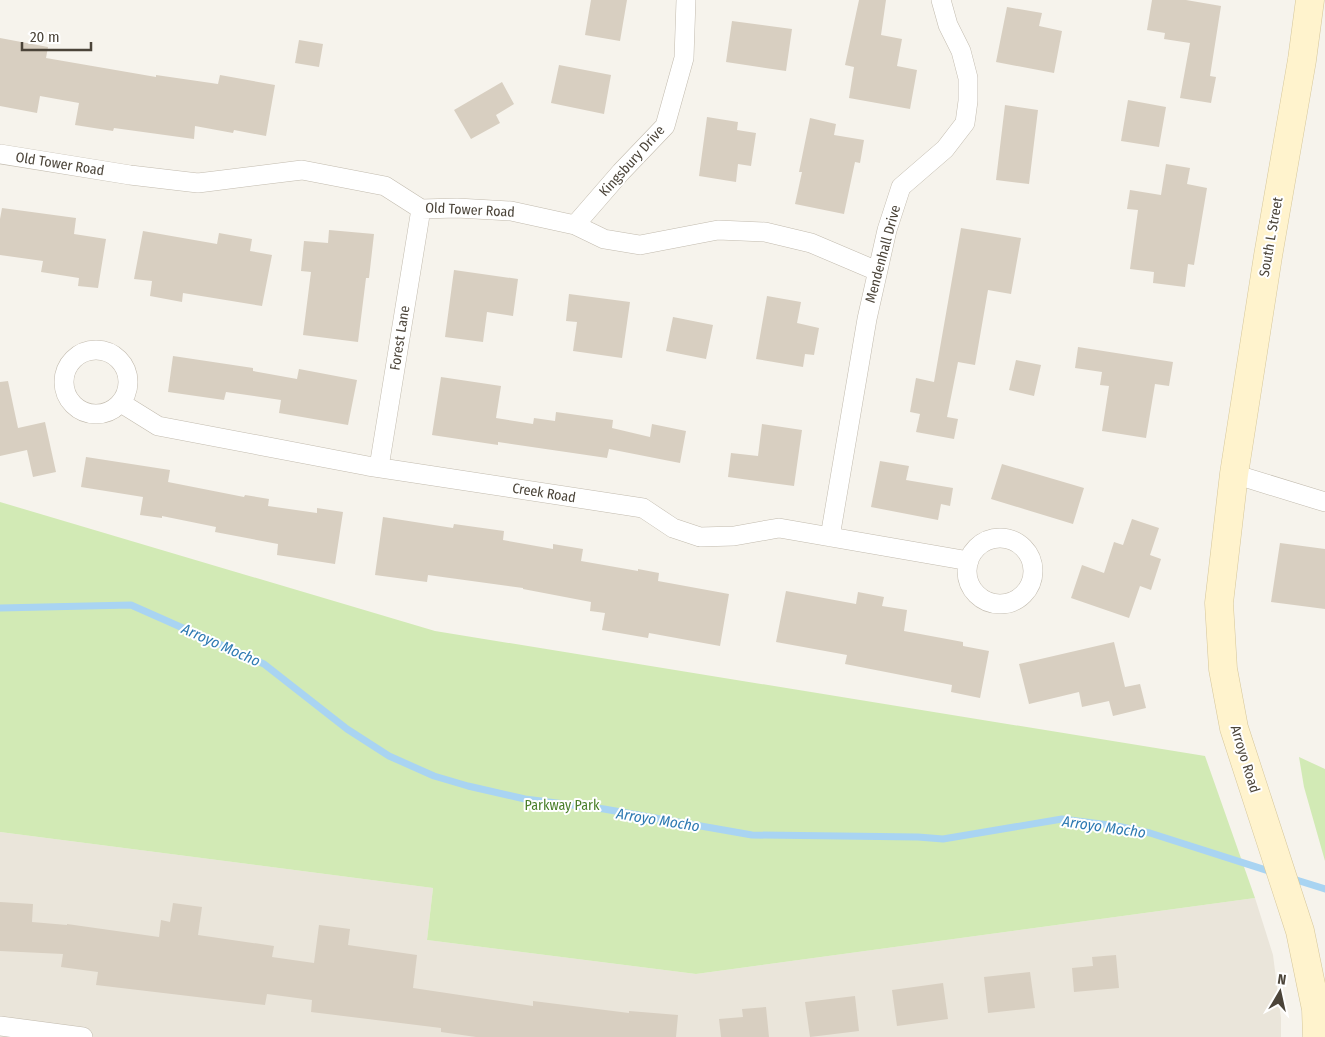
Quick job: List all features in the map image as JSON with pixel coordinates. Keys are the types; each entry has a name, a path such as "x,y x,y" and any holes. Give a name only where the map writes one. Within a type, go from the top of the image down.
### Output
{"street":[{"name":"Kingsbury Drive","path":"575,226 621,172 665,126 684,58 686,0"},
{"name":"Mendenhall Drive","path":"830,537 866,319 887,230 901,187 945,150 965,123 968,101 968,78 961,51 948,25 941,0"},
{"name":"South L Street","path":"1234,474 1268,256 1302,60 1310,0"},
{"name":"Old Tower Road","path":"0,154 130,175 198,182 302,170 385,186 421,209 457,208 511,211 575,226 604,240 640,246 718,230 765,232 811,243 877,270"},
{"name":"Forest Lane","path":"379,467 421,209"},
{"name":"Creek Road","path":"121,403 158,426 379,467 643,508 673,528 700,537 734,536 780,528 969,561"},
{"path":"1234,474 1325,502"},
{"name":"Arroyo Road","path":"1234,474 1219,603 1223,669 1234,728 1300,932 1316,1009 1317,1037"},
{"path":"0,1026 83,1037"}],"shaded area":[{"path":"0,832 433,888 427,940 696,974 1255,898 1273,955 1281,1018 1281,1037 0,1037"}],"green space":[{"name":"Parkway Park","path":"0,502 435,631 1205,756 1255,898 696,974 427,940 433,888 0,832"},
{"path":"1299,757 1325,769 1325,861 1304,787"}],"building":[{"path":"591,0 627,0 620,41 585,35"},
{"path":"859,0 886,0 881,35 902,39 897,66 917,70 910,109 849,98 854,67 845,65"},
{"path":"1152,0 1186,0 1221,6 1210,76 1216,77 1211,103 1180,98 1190,43 1164,39 1165,33 1147,30"},
{"path":"1007,7 1042,13 1039,26 1062,31 1054,73 996,62"},
{"path":"732,21 792,29 786,71 726,62"},
{"path":"0,38 48,47 46,58 156,77 156,75 218,84 220,75 275,85 266,136 234,130 233,133 195,126 194,139 114,128 113,131 75,125 79,103 40,96 37,113 0,106"},
{"path":"299,40 323,44 319,67 295,63"},
{"path":"559,65 611,75 604,114 551,103"},
{"path":"502,82 514,104 496,115 500,123 471,139 454,110"},
{"path":"1128,100 1166,107 1159,147 1121,141"},
{"path":"1005,105 1038,110 1029,184 996,180"},
{"path":"707,117 738,122 737,130 756,133 751,166 738,164 736,182 699,176"},
{"path":"810,118 836,124 834,135 864,140 860,163 855,162 844,214 795,204 802,172 799,172"},
{"path":"1166,164 1190,168 1187,184 1207,188 1194,265 1188,264 1185,287 1153,283 1154,272 1130,269 1138,210 1127,209 1130,190 1161,195"},
{"path":"2,208 76,218 74,234 106,239 98,288 78,286 79,278 41,272 43,261 0,255 0,219"},
{"path":"961,228 1021,238 1011,294 988,290 975,365 958,362 947,417 958,419 954,439 916,432 920,414 910,412 916,378 934,382"},
{"path":"329,230 374,234 369,278 366,278 358,342 303,335 311,272 301,271 304,241 328,243"},
{"path":"143,231 217,244 219,233 252,239 250,251 272,255 262,306 183,293 182,302 150,296 152,281 134,279"},
{"path":"454,270 518,279 513,316 487,312 483,342 445,337"},
{"path":"569,294 630,302 622,358 573,351 577,322 566,321"},
{"path":"767,296 801,302 797,323 819,328 814,355 805,354 803,367 756,359"},
{"path":"673,317 713,325 706,359 666,351"},
{"path":"1078,347 1173,362 1169,386 1155,384 1146,438 1102,431 1109,386 1100,385 1102,372 1075,368"},
{"path":"173,356 253,368 253,371 297,379 299,369 357,380 348,425 279,413 281,400 226,392 224,400 168,392"},
{"path":"1016,360 1041,365 1034,396 1009,390"},
{"path":"441,377 501,386 496,418 533,424 534,418 555,421 556,412 613,420 612,428 650,437 652,424 686,431 680,463 609,449 607,458 498,442 498,445 432,435"},
{"path":"8,381 18,428 45,422 56,472 33,477 27,450 0,456 0,382"},
{"path":"762,424 802,430 794,486 728,477 731,453 758,456"},
{"path":"86,457 170,470 168,482 244,497 245,495 269,499 268,506 317,513 317,508 343,512 335,564 277,555 278,544 215,532 216,527 162,516 162,518 140,515 143,497 81,487"},
{"path":"880,461 909,466 906,480 953,488 950,506 941,504 938,520 871,507"},
{"path":"1002,464 1084,488 1073,524 991,499"},
{"path":"383,517 453,528 454,524 504,531 503,540 553,549 553,544 583,549 581,561 659,573 658,581 729,594 720,646 649,633 648,638 602,630 605,613 590,611 591,602 523,588 428,575 427,582 375,575"},
{"path":"1132,519 1159,528 1150,555 1161,559 1151,590 1140,586 1129,618 1071,598 1082,565 1104,573 1114,542 1123,545"},
{"path":"1280,543 1325,549 1325,609 1271,602"},
{"path":"786,591 856,604 858,592 884,597 882,606 907,610 904,631 963,642 963,646 989,651 980,698 951,692 952,685 845,664 847,655 776,642"},
{"path":"1114,642 1125,687 1140,684 1146,708 1113,716 1109,701 1082,707 1079,692 1029,704 1019,664"},
{"path":"0,902 33,904 32,922 67,924 159,937 161,920 170,922 173,903 202,907 198,935 274,946 272,957 314,963 319,925 350,929 348,945 417,955 413,988 533,1006 533,1001 629,1013 629,1011 678,1015 676,1037 476,1037 441,1032 441,1028 311,1012 312,1000 267,994 265,1005 96,985 98,972 61,967 63,954 0,951"},
{"path":"1116,955 1119,988 1074,992 1072,968 1093,966 1092,957"},
{"path":"1030,972 1035,1008 988,1013 984,977"},
{"path":"943,983 948,1019 897,1026 892,990"},
{"path":"855,996 859,1031 810,1037 805,1002"},
{"path":"766,1007 769,1037 721,1037 719,1019 743,1017 742,1009"}],"waterway":[{"name":"Arroyo Mocho","path":"0,608 131,605 264,664 347,729 389,756 434,776 525,799 604,809 752,835 943,839 1062,819 1117,826 1150,833 1275,873"},
{"name":"Arroyo Mocho","path":"1290,878 1325,889"}]}
